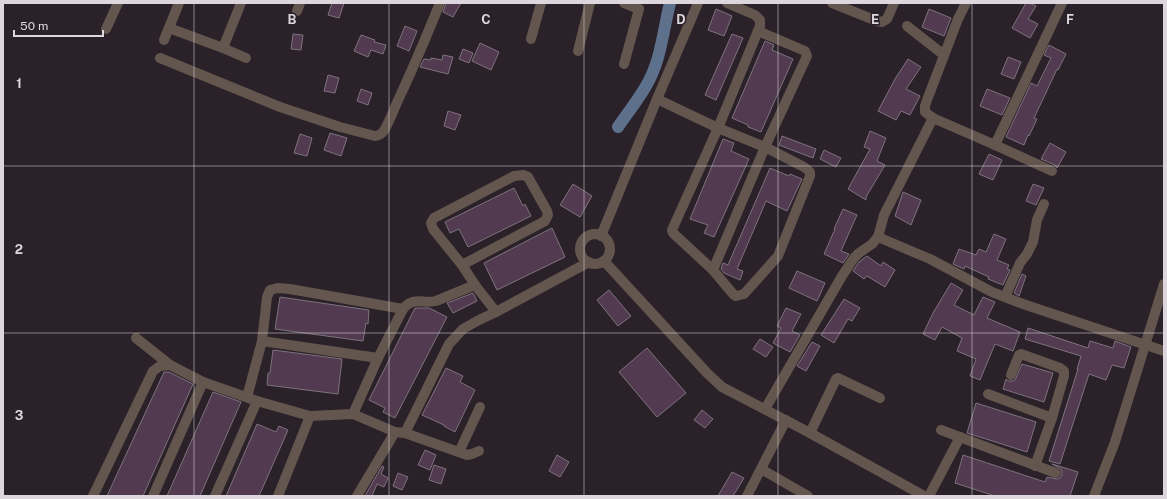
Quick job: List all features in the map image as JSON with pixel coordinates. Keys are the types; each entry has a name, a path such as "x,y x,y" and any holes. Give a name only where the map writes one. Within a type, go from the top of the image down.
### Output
{"street":[{"path":"106,29 118,3"},
{"path":"164,40 180,3"},
{"path":"222,48 241,3"},
{"path":"160,58 280,107 340,127 379,136 386,126 399,99 440,3"},
{"path":"531,39 541,3"},
{"path":"578,51 590,3"},
{"path":"624,3 639,9 624,64"},
{"path":"601,236 698,3"},
{"path":"657,99 718,128 765,148 804,167 810,172 810,176 778,256 744,294 740,296 733,294 713,270 673,233 672,230 718,128 758,31 760,22 758,17 727,3"},
{"path":"832,3 882,22 887,19 894,3"},
{"path":"966,3 958,19 925,106 925,112 933,118 1052,171"},
{"path":"995,145 1062,3"},
{"path":"907,26 944,56"},
{"path":"169,28 246,58"},
{"path":"713,270 765,148 807,56 805,51 758,31"},
{"path":"765,409 842,276 854,258 872,244 878,237 884,215 933,118"},
{"path":"462,265 545,220 548,215 547,211 528,178 523,175 514,176 434,218 431,223 433,229 462,265 496,312"},
{"path":"1005,297 1020,263 1027,254 1033,242 1037,220 1044,204"},
{"path":"596,234 601,236 609,243 610,252 604,261 594,264 585,259 581,250 583,241 591,235 596,234"},
{"path":"878,237 930,259 1005,297 1164,351"},
{"path":"604,261 707,373 722,386 924,496"},
{"path":"357,496 400,432 449,344 462,329 589,262"},
{"path":"1094,496 1115,442 1164,284"},
{"path":"352,414 378,358 406,305 420,301 436,301 475,285"},
{"path":"215,496 252,399 262,341 267,297 270,290 278,288 290,289 403,309"},
{"path":"136,338 170,365 203,382 252,399 310,416 352,414 467,455 479,451"},
{"path":"262,341 378,358"},
{"path":"1011,376 1018,355 1021,354 1060,368 1064,371 1064,376 1052,418 1035,466"},
{"path":"93,496 153,371 160,366 170,365"},
{"path":"810,433 836,379 838,378 880,398"},
{"path":"153,496 203,382"},
{"path":"988,394 1052,418"},
{"path":"459,452 480,407"},
{"path":"278,496 310,416"},
{"path":"747,496 786,420"},
{"path":"941,430 1056,473"},
{"path":"929,496 960,437"},
{"path":"761,470 806,496"}],"building":[{"path":"332,3 344,3 339,18 328,15"},
{"path":"446,3 461,3 453,17 443,12"},
{"path":"1026,3 1036,6 1028,19 1038,24 1030,38 1012,28"},
{"path":"716,9 732,16 724,36 708,30"},
{"path":"929,9 951,18 944,36 922,27"},
{"path":"405,26 417,31 409,51 397,46"},
{"path":"293,34 303,35 301,50 291,49"},
{"path":"732,34 743,38 716,100 705,95"},
{"path":"361,35 375,40 374,42 386,45 383,54 371,50 368,57 354,51"},
{"path":"765,41 774,45 772,50 793,59 761,132 732,118"},
{"path":"480,43 499,52 491,70 472,61"},
{"path":"1049,45 1066,54 1058,70 1057,69 1034,118 1037,119 1024,145 1006,137 1031,83 1037,86 1051,58 1044,55"},
{"path":"463,49 473,53 469,63 459,59"},
{"path":"443,55 453,57 448,74 420,67 424,59 431,60 431,58 442,60"},
{"path":"1008,57 1021,62 1014,79 1001,74"},
{"path":"908,59 921,67 906,89 920,96 910,115 901,111 896,120 878,111 895,79"},
{"path":"328,75 339,78 335,93 324,91"},
{"path":"361,89 372,93 368,105 357,101"},
{"path":"987,89 1010,98 1002,115 980,106"},
{"path":"448,111 461,115 455,130 444,126"},
{"path":"870,131 886,138 877,161 885,165 866,197 866,200 848,189 870,149 864,147"},
{"path":"330,133 347,138 341,156 324,150"},
{"path":"300,134 312,138 307,156 294,153"},
{"path":"782,136 816,149 813,158 779,145"},
{"path":"723,139 734,143 731,151 749,159 714,237 704,233 708,225 690,219"},
{"path":"1050,143 1066,152 1057,168 1055,165 1041,159"},
{"path":"824,150 841,158 836,167 820,159"},
{"path":"989,154 1002,160 993,180 979,174"},
{"path":"770,168 789,176 790,174 802,179 787,211 766,201 737,269 743,271 740,280 724,273 721,269 723,263 728,265"},
{"path":"573,184 592,196 580,217 560,205"},
{"path":"1033,184 1044,188 1036,205 1026,201"},
{"path":"514,188 523,206 525,204 531,216 468,247 459,229 450,233 445,222"},
{"path":"903,192 921,200 911,225 895,216"},
{"path":"843,209 857,215 841,251 849,254 843,263 824,254"},
{"path":"552,228 565,257 497,290 484,263"},
{"path":"994,234 1006,239 997,260 1009,265 1007,269 1010,270 1003,285 988,279 989,277 965,266 964,269 953,264 959,249 976,255 979,249 986,252"},
{"path":"867,256 881,266 883,262 895,270 885,287 867,276 864,279 853,271 859,262"},
{"path":"797,271 825,283 817,301 789,288"},
{"path":"1022,274 1026,276 1019,296 1014,293"},
{"path":"951,283 963,290 954,305 974,315 983,297 995,302 987,318 1020,332 1013,351 995,344 980,380 970,376 976,359 957,351 962,338 942,327 935,340 923,334 933,313"},
{"path":"609,290 631,316 618,326 597,300"},
{"path":"473,293 477,301 453,313 447,303"},
{"path":"280,297 369,310 368,324 366,323 363,341 275,329"},
{"path":"844,299 860,308 852,321 848,319 834,343 821,335"},
{"path":"415,308 429,308 447,317 395,418 383,412 385,408 369,400"},
{"path":"786,308 801,314 792,331 800,335 790,352 773,343 781,328 777,326"},
{"path":"1028,328 1088,348 1090,341 1113,348 1115,341 1131,347 1124,368 1112,365 1106,380 1089,374 1060,464 1049,461 1081,356 1025,339"},
{"path":"760,339 773,347 766,357 753,349"},
{"path":"812,342 820,346 806,371 797,366"},
{"path":"647,348 686,393 657,417 619,372"},
{"path":"273,350 342,359 338,394 267,385"},
{"path":"1022,364 1053,373 1044,402 1003,389 1006,379 1008,381 1015,380"},
{"path":"446,368 463,376 460,382 475,390 455,432 422,415"},
{"path":"164,372 169,372 193,384 143,496 107,496"},
{"path":"213,392 241,402 200,496 167,496"},
{"path":"976,403 1036,422 1027,452 967,433"},
{"path":"702,410 713,419 705,428 694,420"},
{"path":"257,424 276,432 279,426 288,430 259,496 226,496"},
{"path":"425,450 436,455 430,470 418,465"},
{"path":"557,455 569,462 560,477 549,471"},
{"path":"963,455 1045,482 1047,477 1057,479 1062,475 1061,469 1052,464 1078,472 1070,496 995,496 955,483"},
{"path":"434,465 446,469 441,484 429,480"},
{"path":"382,466 384,467 381,474 388,478 384,487 377,484 372,496 365,496"},
{"path":"732,472 744,478 733,496 718,496"},
{"path":"398,473 408,477 402,490 393,486"}],"waterway":[{"path":"618,127 640,96 651,76 661,46 670,3"}]}
